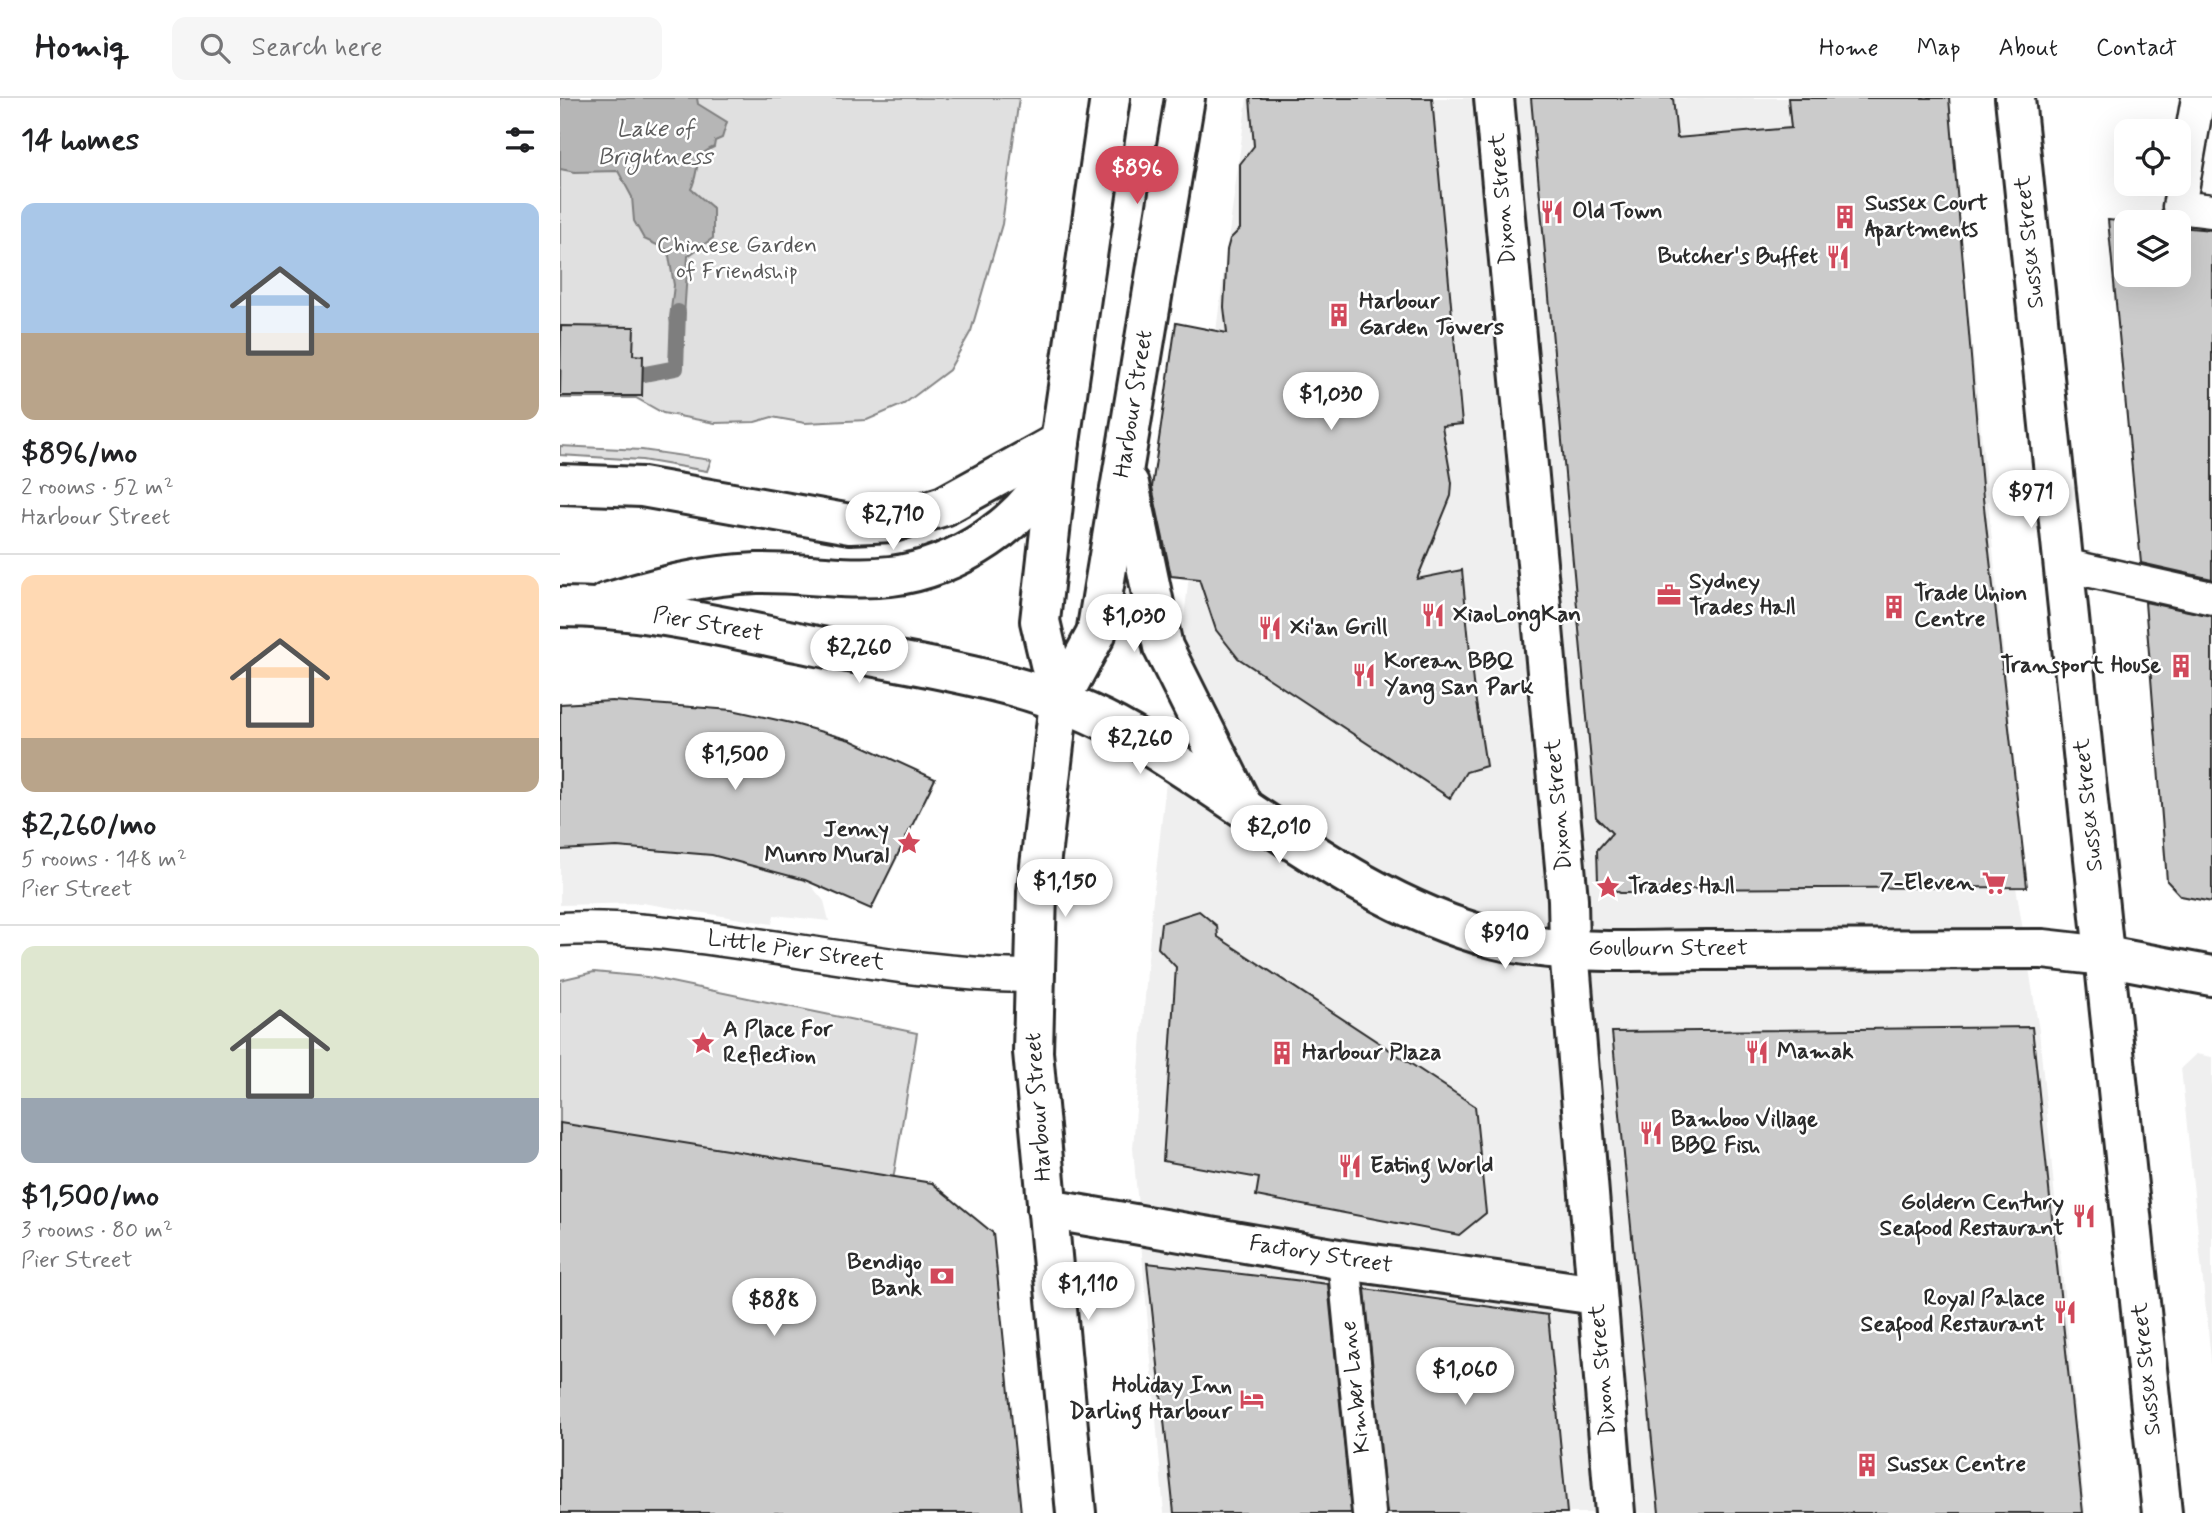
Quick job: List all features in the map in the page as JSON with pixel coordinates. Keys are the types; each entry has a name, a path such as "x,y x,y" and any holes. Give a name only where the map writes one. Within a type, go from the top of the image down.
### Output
{"main road":[{"name":"Harbour Street","path":"1076,1513 1033,1052 1032,976 1041,843 1059,702 1040,621 1060,442 1110,98"},
{"name":"Harbour Street","path":"1059,702 1096,635 1185,98"},
{"name":"Dixon Street","path":"1494,98 1568,899 1569,948 1615,1513"},
{"name":"Sussex Street","path":"2015,98 2162,1513"},
{"path":"560,484 642,487 850,524 893,522 944,506 1060,442"},
{"path":"576,607 680,580 757,573 890,576 920,570 964,552 1007,524 1034,494 1053,464 1060,442"},
{"path":"1125,464 1163,647 1243,808"},
{"name":"Pier Street","path":"576,607 671,617 960,675 1059,702"},
{"name":"Goulburn Street","path":"1059,702 1128,733 1243,808 1398,902 1454,926 1499,940 1569,948 2043,949 2105,956 2212,976"},
{"name":"Factory Street","path":"1047,1209 1344,1260 1597,1295"}],"lane":[{"path":"2198,98 2179,207 2212,211"},
{"path":"2064,565 2212,598"},
{"name":"Little Pier Street","path":"560,929 600,927 650,930 925,970 1032,976"},
{"name":"Kimber Lane","path":"1344,1260 1369,1513"}],"shaded area":[{"path":"1247,98 1947,98 2026,875 2016,887 2039,1031 2085,1513 1164,1513 1133,1148 1152,908 1216,331"},
{"path":"612,701 732,710 791,723 850,740 935,779 871,909 808,882 824,901 829,921 774,915 772,924 642,903 560,905 560,704"},
{"path":"2196,1054 2212,1057 2212,1369 2181,1068"}],"green space":[{"name":"Chinese Garden of Friendship","path":"560,98 1019,98 1002,224 971,331 949,370 904,404 867,420 805,423 772,417 755,422 715,423 663,413 636,398 560,398"},
{"path":"560,446 642,450 711,460 707,471 642,460 560,455"},
{"path":"594,972 647,977 917,1033 892,1186 560,1131 560,980"}],"water":[{"name":"Lake of Brightness","path":"560,98 697,98 698,104 727,122 722,138 715,141 714,147 699,159 691,189 713,208 713,238 688,256 683,332 673,334 670,318 674,285 668,250 644,239 634,221 632,197 618,171 575,172 560,169"}],"building":[{"path":"1250,98 1432,98 1462,424 1442,426 1452,483 1451,496 1417,579 1462,570 1473,683 1486,766 1466,772 1450,798 1238,658 1216,630 1199,579 1171,576 1152,487 1176,323 1227,333 1224,307 1227,250 1230,239 1240,229 1240,164 1254,146"},
{"path":"1531,98 1673,98 1677,138 1791,128 1788,98 1949,98 1983,498 2027,887 1651,889 1647,893 1620,893 1598,881 1597,850 1612,833 1596,817"},
{"path":"2108,220 2114,221 2114,282"},
{"path":"2191,228 2212,230 2212,579 2141,563 2114,287 2191,287"},
{"path":"561,326 634,327 633,355 643,356 642,396 560,396"},
{"path":"2145,602 2212,616 2212,902 2181,896 2167,881"},
{"path":"612,701 732,710 791,723 850,740 935,779 871,909 805,880 712,855 617,847 560,850 560,704"},
{"name":"Harbour Plaza","path":"1199,911 1217,926 1218,937 1475,1106 1486,1213 1459,1235 1256,1196 1259,1178 1163,1161 1176,967 1158,948 1161,923"},
{"path":"2032,1027 2083,1513 1659,1513 1612,1032"},
{"path":"560,1123 932,1183 993,1233 1021,1513 560,1513"},
{"name":"Holiday Inn Darling Harbour","path":"1147,1263 1328,1284 1351,1513 1174,1513"},
{"path":"1365,1289 1548,1315 1567,1513 1387,1513"}],"waterway":[{"path":"629,377 676,368 678,312"}],"place":[{"name":"Old Town","path":"1552,212"},
{"name":"Sussex Court Apartments","path":"1845,217"},
{"name":"Butcher's Buffet","path":"1838,257"},
{"name":"Harbour Garden Towers","path":"1339,315"},
{"name":"Sydney Trades Hall","path":"1669,595"},
{"name":"Trade Union Centre","path":"1894,607"},
{"name":"XiaoLongKan","path":"1433,615"},
{"name":"Xi'an Grill","path":"1270,628"},
{"name":"Transport House","path":"2181,666"},
{"name":"Korean BBQ Yang San Park","path":"1364,675"},
{"name":"Jenny Munro Mural","path":"909,843"},
{"name":"7-Eleven","path":"1994,883"},
{"name":"Trades Hall","path":"1608,887"},
{"name":"A Place For Reflection","path":"703,1043"},
{"name":"Mamak","path":"1757,1052"},
{"name":"Harbour Plaza","path":"1282,1053"},
{"name":"Bamboo Village BBQ Fish","path":"1651,1133"},
{"name":"Eating World","path":"1350,1166"},
{"name":"Goldern Century Seafood Restaurant","path":"2084,1216"},
{"name":"Bendigo Bank","path":"942,1276"},
{"name":"Royal Palace Seafood Restaurant","path":"2065,1312"},
{"name":"Holiday Inn Darling Harbour","path":"1252,1399"},
{"name":"Sussex Centre","path":"1867,1465"}]}
